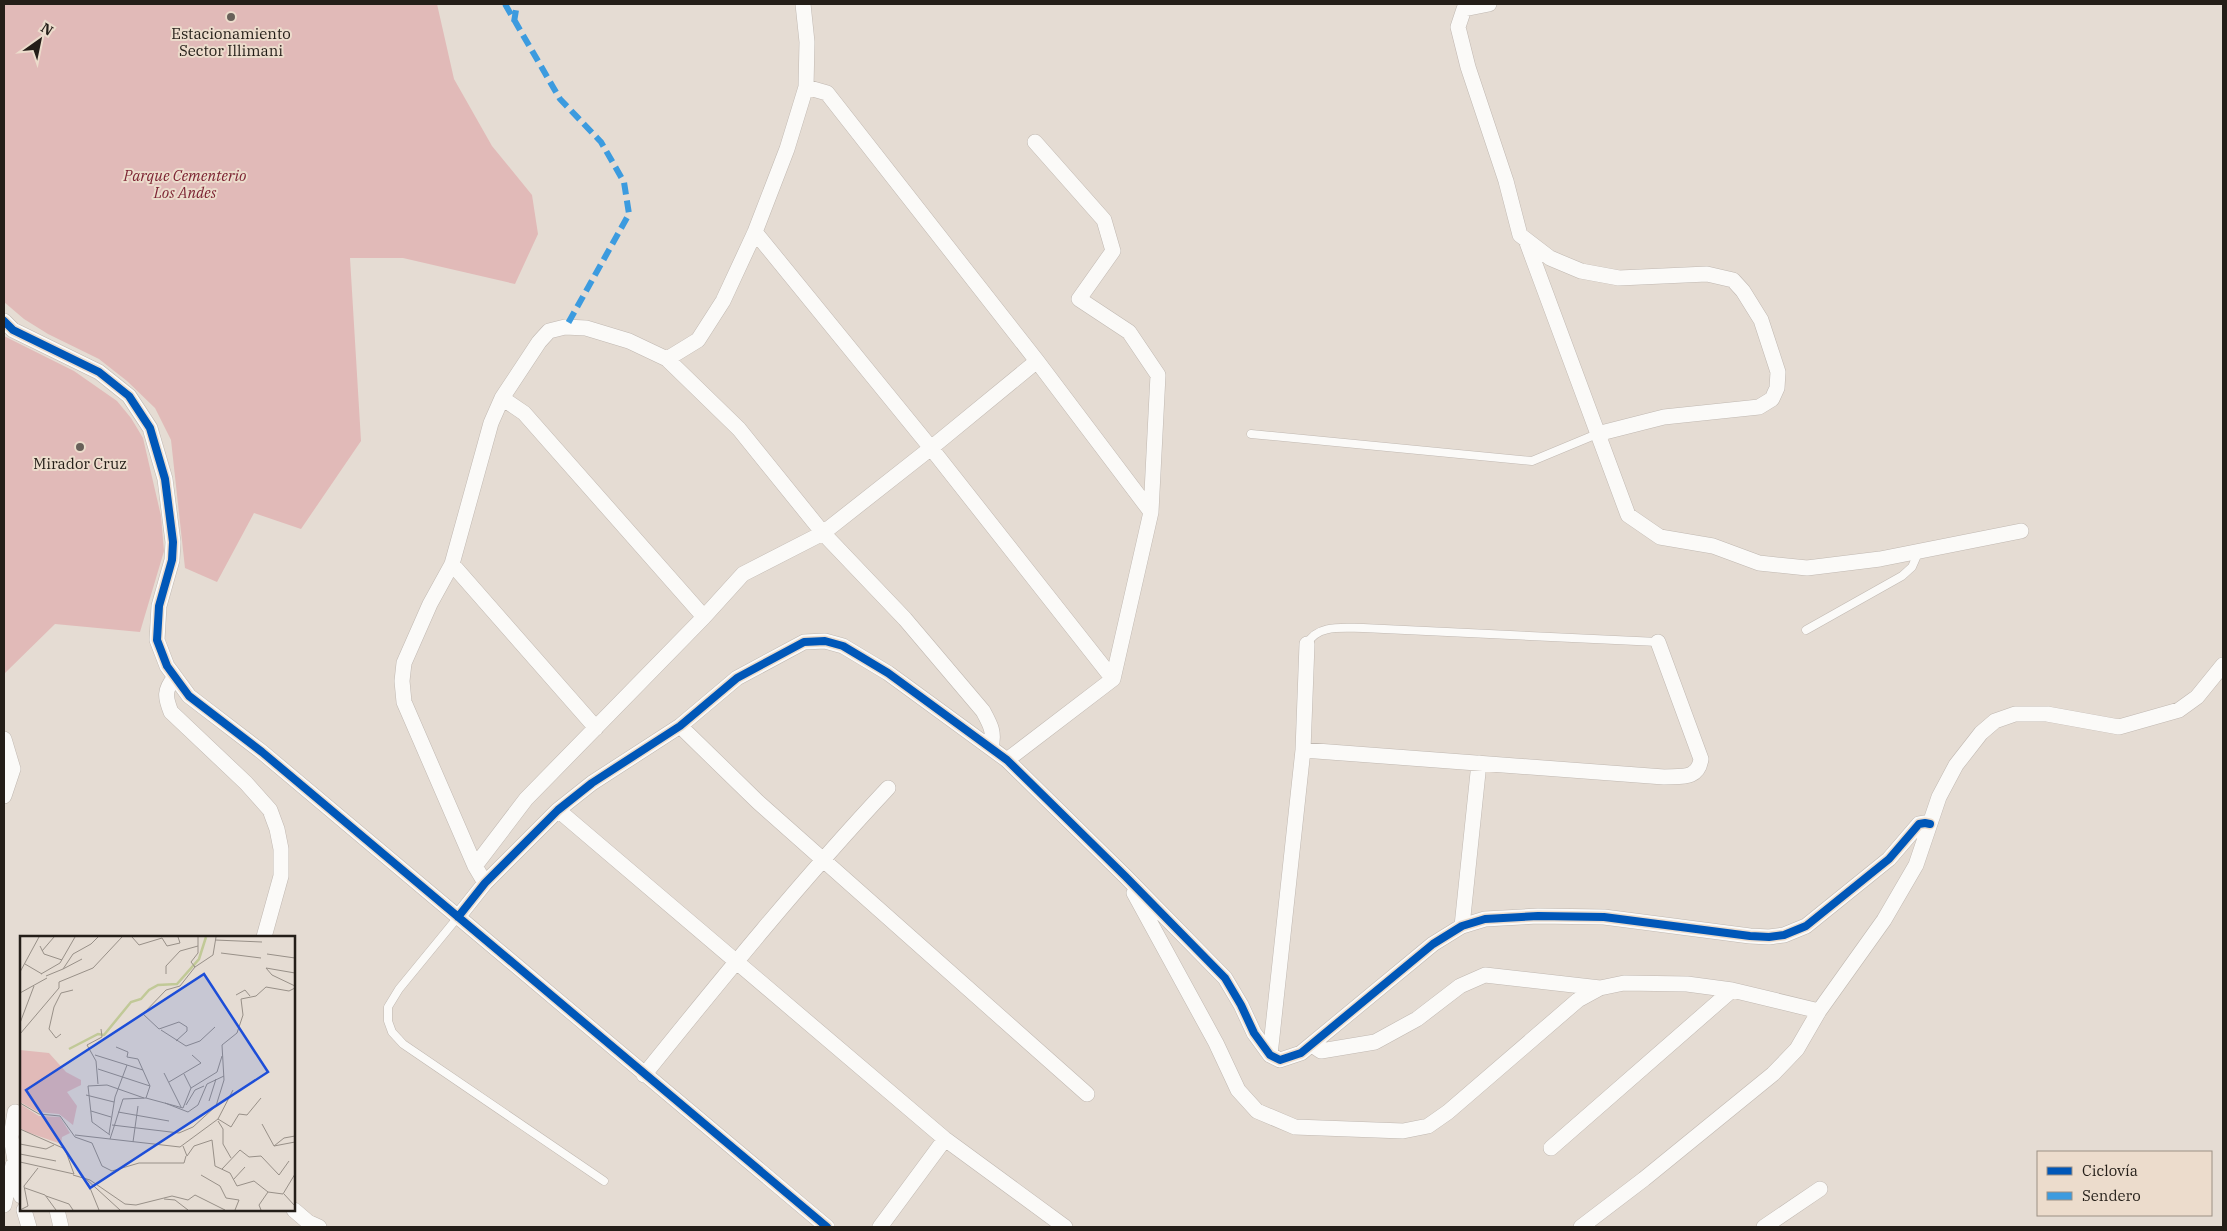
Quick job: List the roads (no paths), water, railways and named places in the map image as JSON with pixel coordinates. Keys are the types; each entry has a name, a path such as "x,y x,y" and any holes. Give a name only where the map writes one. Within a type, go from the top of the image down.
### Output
{"street":[{"path":"667,359 698,340 723,301 755,232 788,149 806,88 807,42 803,4"},
{"path":"1489,4 1464,9 1458,27 1468,67 1506,180 1520,235 1550,258 1581,270 1619,278 1707,274 1733,280 1743,291 1761,320 1778,372 1777,388 1772,399 1759,407 1664,417 1597,434"},
{"path":"806,88 827,93 1151,512"},
{"path":"1007,760 1113,679 1151,512 1158,374 1129,332 1079,299 1113,251 1104,220 1035,142"},
{"path":"755,232 931,448 1113,679"},
{"path":"1526,240 1628,515 1660,537 1712,546 1759,563 1807,568 1880,559 2020,531"},
{"path":"4,321 13,330 99,372 129,396 150,428 165,479 173,542 172,560 159,606 156,640 168,666 189,696 262,752 827,1227"},
{"path":"485,883 475,866 404,702 402,681 404,663 430,604 452,564 490,423 502,398 539,342 549,331 564,327 586,328 621,339 667,359 739,429 823,533 905,619 983,711 992,726 994,737 991,747"},
{"path":"475,866 526,799 704,617 743,574 823,533 931,448 1036,361"},
{"path":"502,398 524,413 704,617"},
{"path":"452,564 596,728"},
{"path":"458,917 485,883 558,810 592,783 680,726 737,678 804,642 825,641 843,646 888,674 1007,760 1225,978 1242,1005 1254,1033 1270,1055 1280,1060 1301,1054 1433,944 1462,926 1485,919 1538,916 1604,917 1750,936 1769,937 1784,935 1796,932 1806,926 1890,859 1920,824 1930,824"},
{"path":"1303,750 1664,777 1693,774 1700,768 1701,759 1658,642"},
{"path":"1270,1055 1303,750 1307,644"},
{"path":"1580,1227 1644,1179 1773,1074 1797,1049 1819,1011 1884,920 1916,865 1939,797 1956,765 1981,733 1995,721 2015,714 2047,714 2120,727 2179,710 2197,697 2223,665"},
{"path":"175,676 167,685 165,697 171,712 246,783 270,810 277,829 281,849 281,876 264,936"},
{"path":"680,726 758,802 1087,1094"},
{"path":"4,739 13,770 4,796"},
{"path":"1462,926 1479,763"},
{"path":"644,1075 735,960 822,858 888,788"},
{"path":"558,810 945,1139 1065,1227"},
{"path":"1125,876 1216,1043 1238,1090 1257,1111 1295,1126 1403,1131 1428,1126 1448,1112 1578,1000 1600,988 1624,983 1687,984 1732,990 1819,1011"},
{"path":"1312,1045 1322,1052 1375,1042 1417,1019 1460,986 1485,976 1600,988"},
{"path":"1551,1148 1732,990"},
{"path":"13,1112 11,1137 20,1191"},
{"path":"880,1227 945,1139"},
{"path":"4,1205 14,1162"},
{"path":"1764,1227 1820,1190"},
{"path":"24,1211 29,1227"},
{"path":"57,1211 61,1227"},
{"path":"295,1211 308,1222 319,1227"}],"lane":[{"path":"1251,434 1532,461 1597,434"},
{"path":"1806,630 1902,576 1912,567 1919,551"},
{"path":"1307,644 1312,635 1320,631 1363,628 1658,642"},
{"path":"458,917 399,989 388,1007 388,1020 392,1032 403,1044 604,1181"}],"place":[{"name":"Estacionamiento Sector Illimani","path":"231,17"},
{"name":"Mirador Cruz","path":"80,447"}],"park label":[{"name":"Parque Cementerio Los Andes","path":"185,184"}]}
